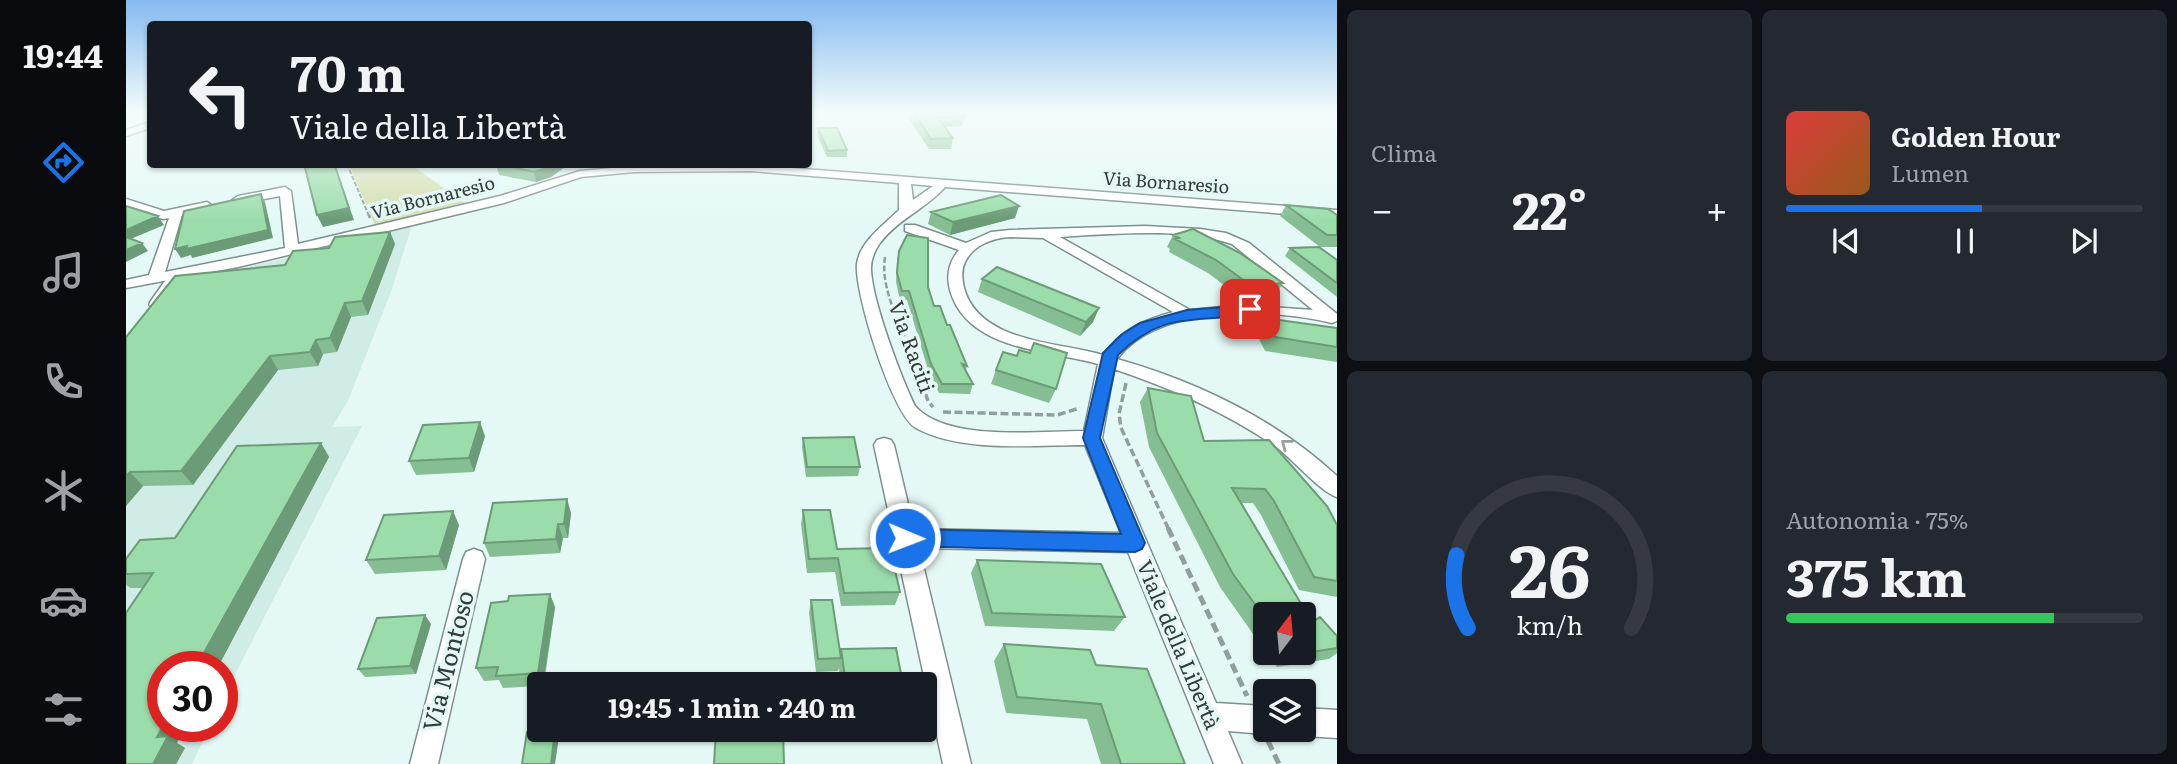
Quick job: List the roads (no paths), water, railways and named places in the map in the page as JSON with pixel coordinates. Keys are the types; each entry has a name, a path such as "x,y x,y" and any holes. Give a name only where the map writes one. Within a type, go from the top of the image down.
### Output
{"street":[{"name":"Via Bornaresio","path":"126,284 172,277 504,199 580,174 634,169 751,168 1337,214"},
{"path":"286,174 285,191 292,249"},
{"path":"905,181 911,214 966,248"},
{"name":"Via Raciti","path":"941,184 911,214 880,233 869,249 863,267 867,293 906,407 921,422 943,432 1091,438"},
{"path":"911,214 976,187"},
{"path":"126,203 163,215 285,191"},
{"path":"155,280 177,212"},
{"path":"1334,318 1237,241 1210,235 1161,231 1066,230 1045,234 1030,232 994,236 966,248 957,262 954,275 960,295 976,321 1002,335 1107,361 1192,391 1281,439 1337,489"},
{"path":"1045,234 1187,314"},
{"path":"1091,438 1110,353 1126,338 1145,326 1187,314 1262,310 1334,318"},
{"name":"Viale della Libertà","path":"1091,438 1228,764"},
{"path":"884,445 957,764"},
{"path":"905,538 1135,543"},
{"name":"Via Montoso","path":"424,764 474,559"},
{"path":"1207,716 1253,719"},
{"path":"1316,723 1337,724"}],"lane":[{"path":"149,309 172,277"}]}
